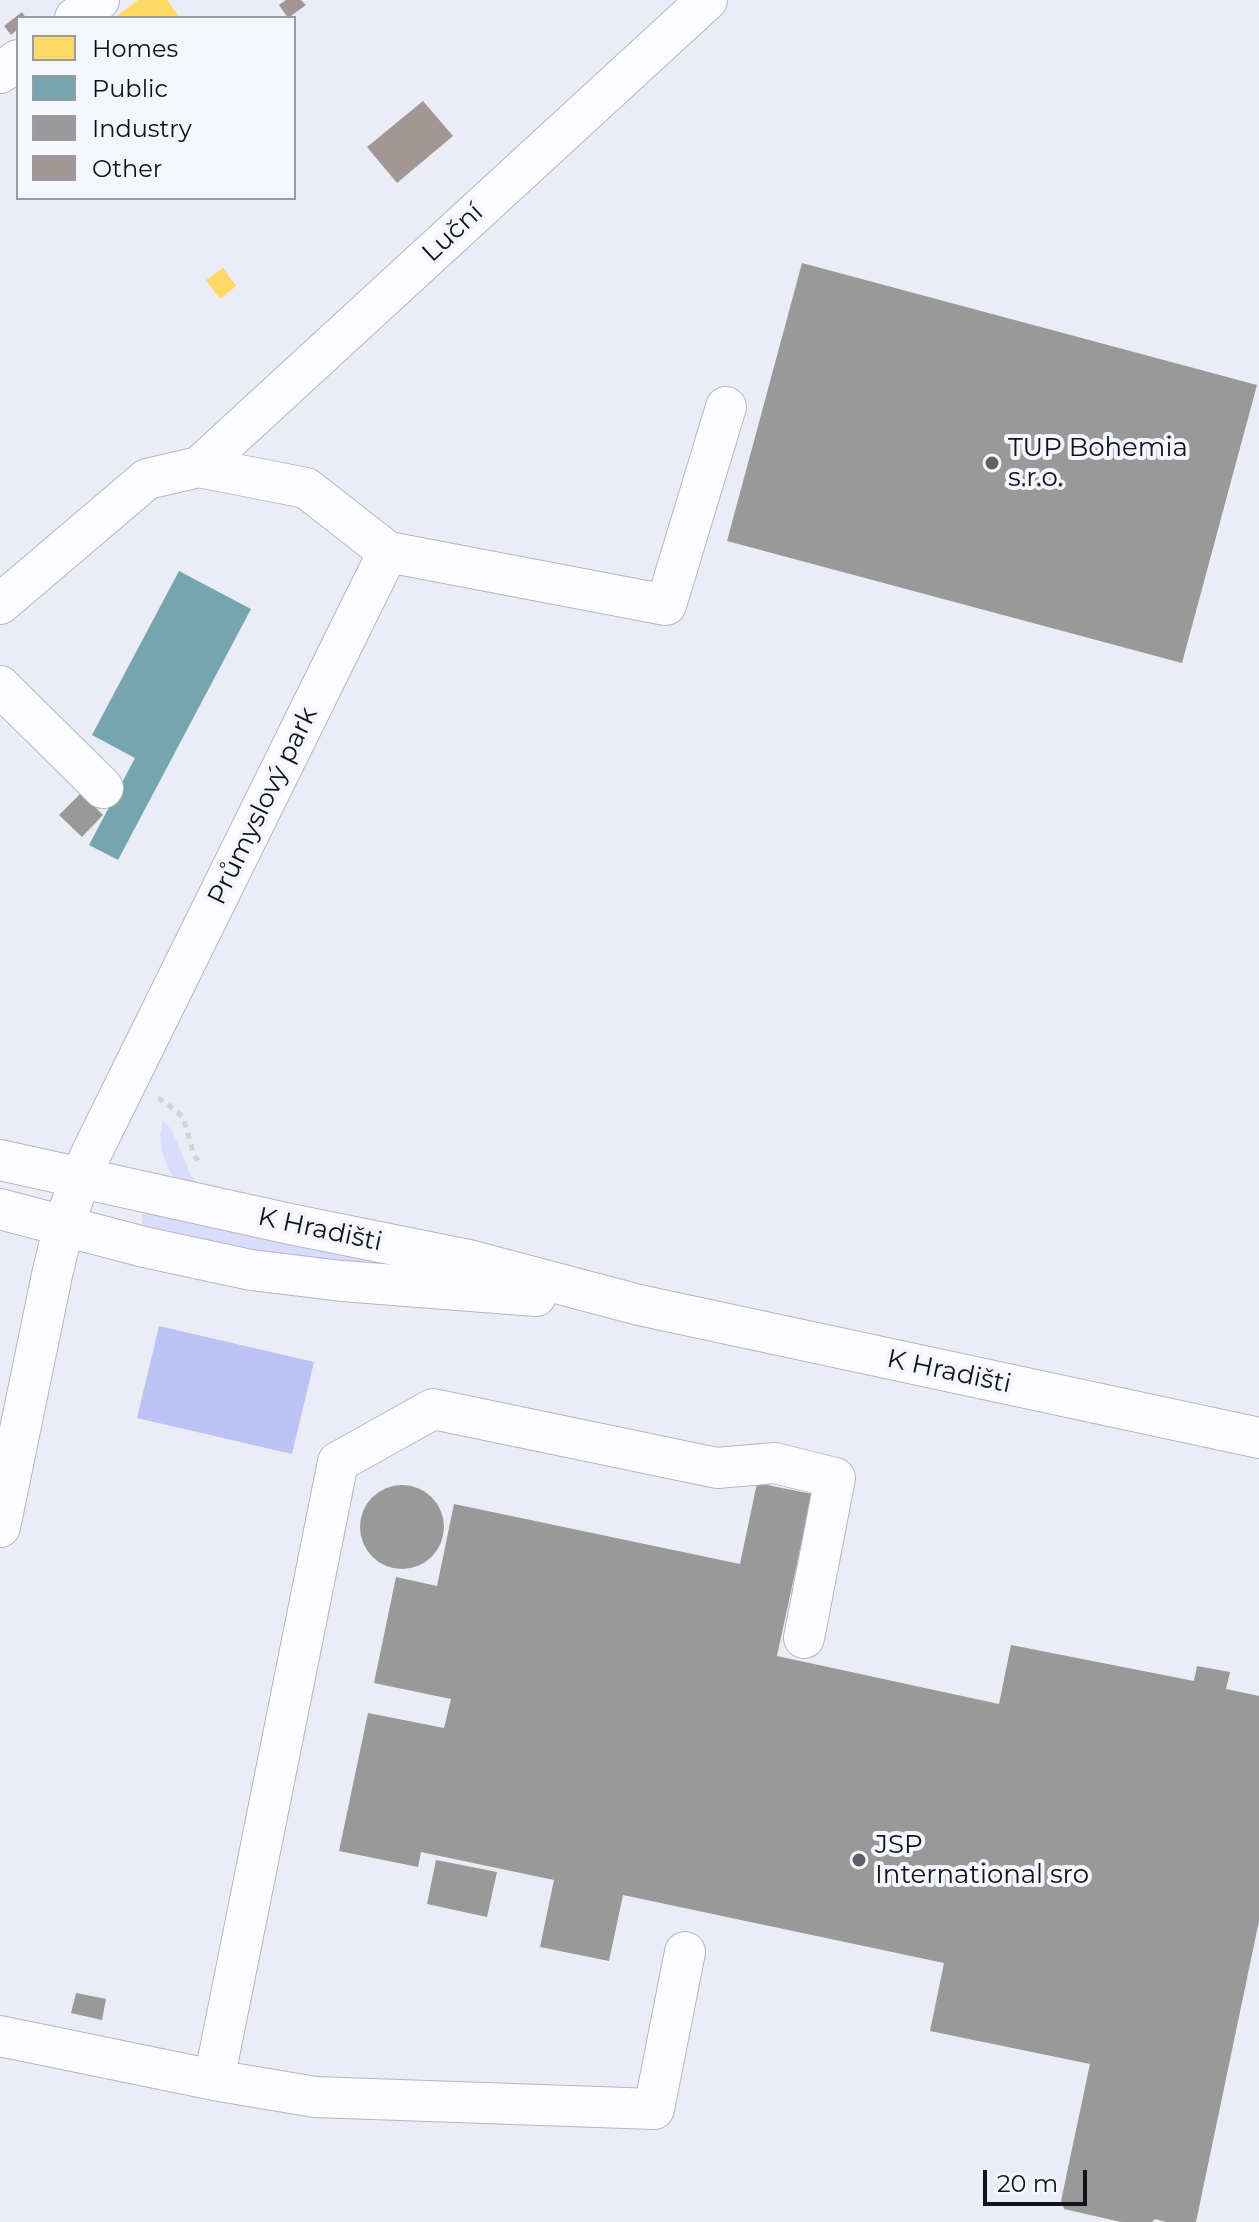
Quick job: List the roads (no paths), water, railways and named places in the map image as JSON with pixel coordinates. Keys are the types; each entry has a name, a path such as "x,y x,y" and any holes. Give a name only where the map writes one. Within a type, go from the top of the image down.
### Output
{"street":[{"path":"78,16 99,0"},
{"name":"Luční","path":"199,467 707,0"},
{"path":"0,604 147,479 199,467 306,488 388,552 666,605 726,407"},
{"name":"Průmyslový park","path":"0,1527 64,1225 80,1179 388,552"},
{"path":"0,686 103,788"},
{"name":"K Hradišti","path":"0,1160 469,1260 639,1305 1259,1438"},
{"name":"K Hradišti","path":"0,1209 144,1247 251,1270 342,1281 639,1305"},
{"path":"214,2080 338,1462 433,1409 717,1468 775,1463 835,1478 804,1638"},
{"path":"0,2036 214,2080 315,2097 654,2109 685,1952"}],"water":[{"path":"159,1326 314,1362 292,1454 137,1418"}],"place":[{"name":"TUP Bohemia s.r.o.","path":"992,463"},
{"name":"JSP International sro","path":"859,1860"}]}
